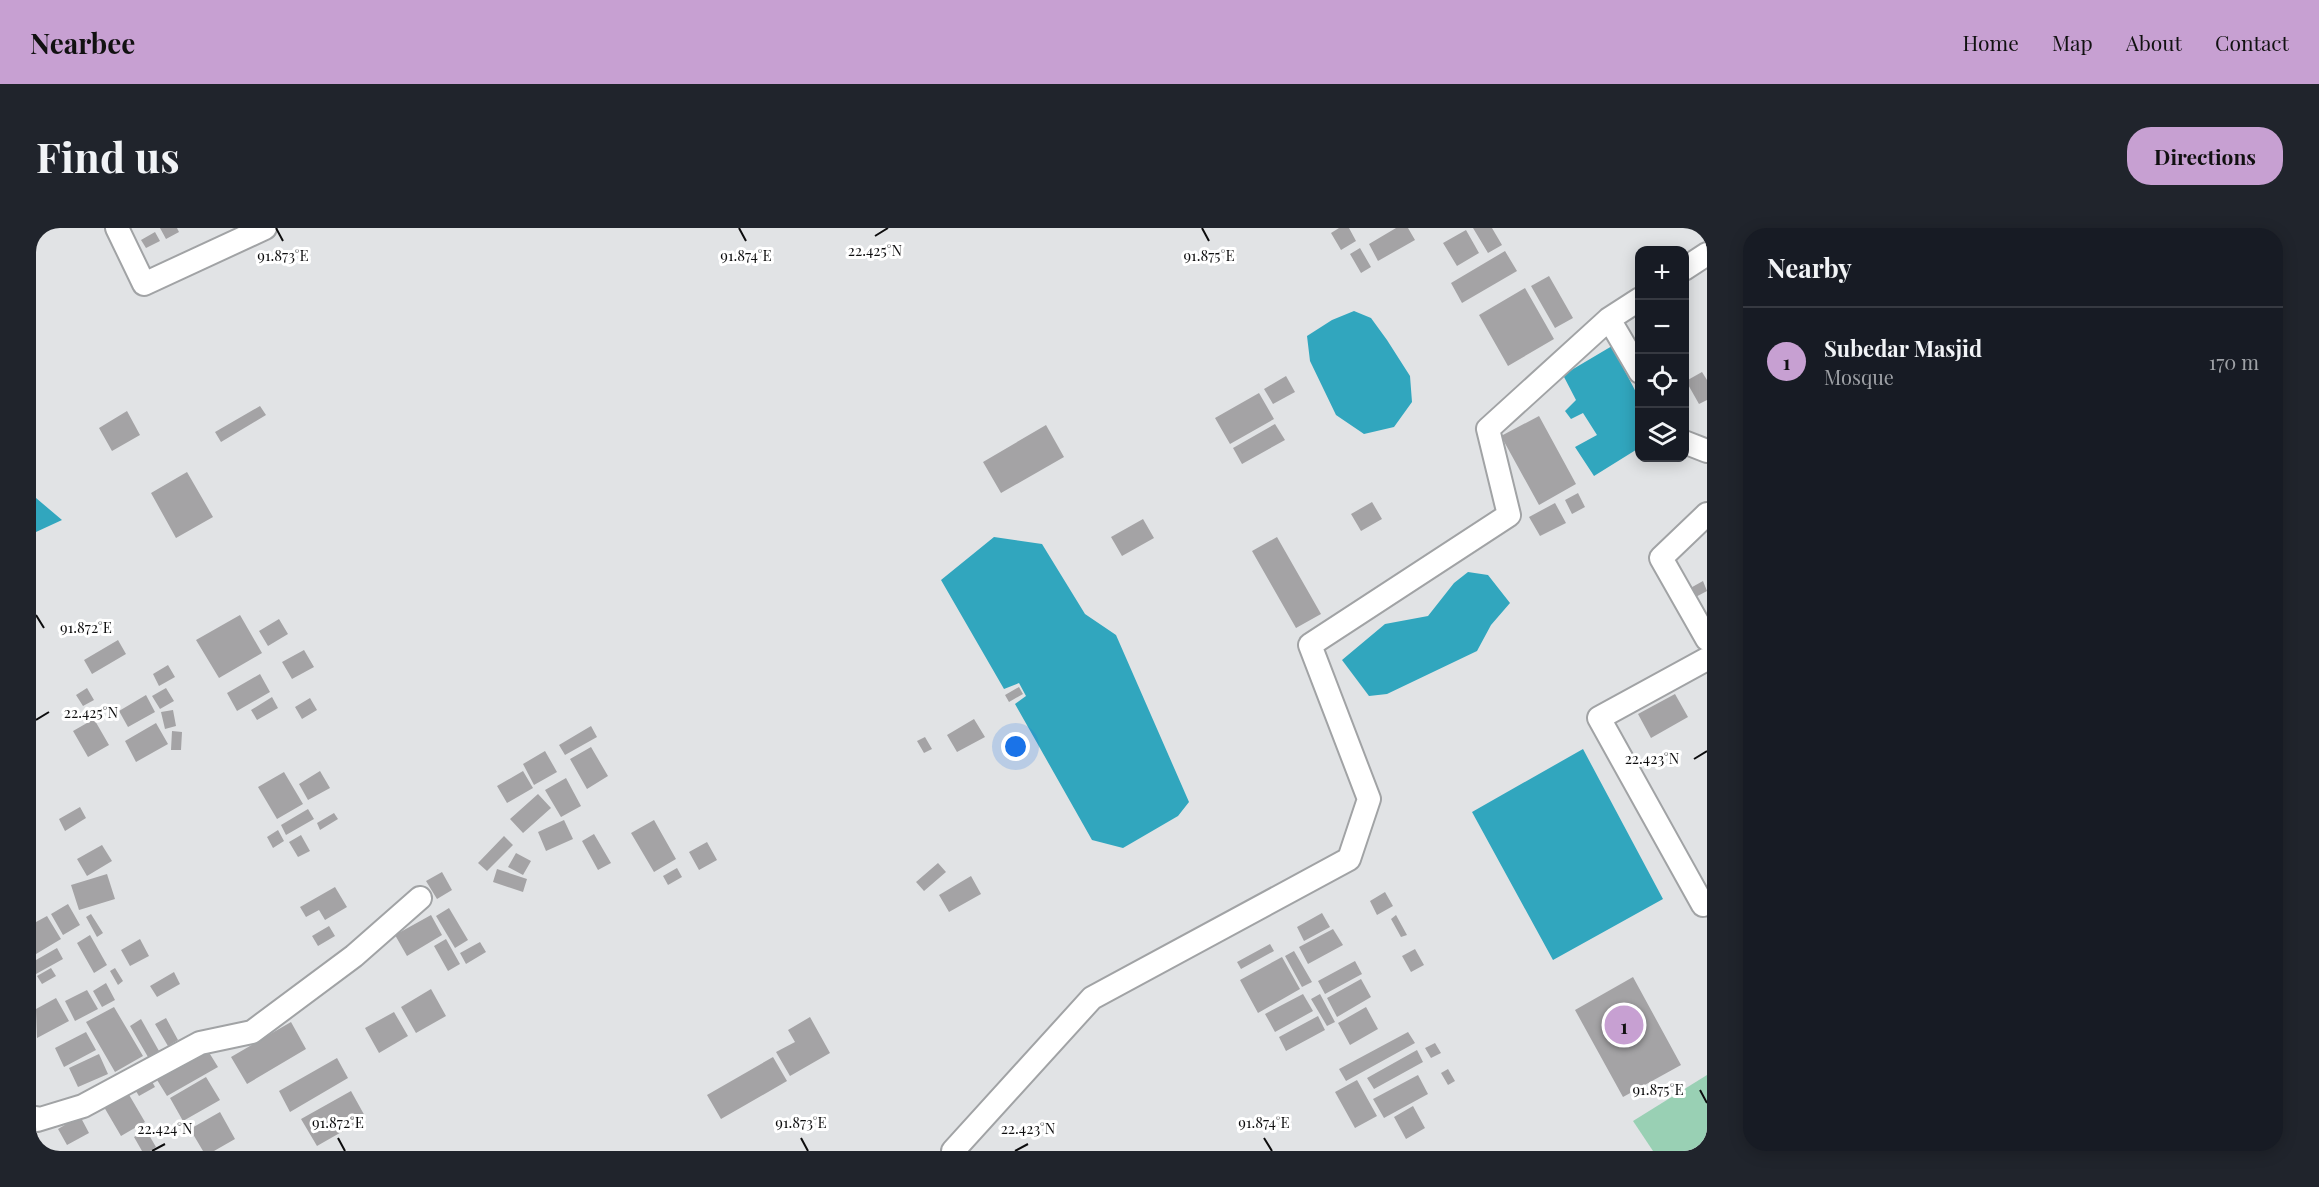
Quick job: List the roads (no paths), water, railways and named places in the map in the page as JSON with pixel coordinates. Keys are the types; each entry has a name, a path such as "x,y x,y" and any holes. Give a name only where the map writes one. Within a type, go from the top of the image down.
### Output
{"street":[{"path":"117,228 144,284 265,228"},
{"path":"1689,266 1707,254"},
{"path":"953,1151 1092,998 1349,859 1369,799 1310,645 1509,515 1488,429 1609,319 1638,300"},
{"path":"1609,319 1635,363"},
{"path":"1689,444 1707,451"},
{"path":"1707,514 1661,558 1707,639"},
{"path":"1707,659 1599,718 1703,905 1707,904"},
{"path":"36,1118 37,1120 83,1107 200,1043 252,1032 354,956 420,898"}],"water":[{"path":"1354,311 1371,318 1410,376 1412,402 1394,427 1364,434 1336,415 1310,361 1307,336 1332,320"},
{"path":"1612,346 1635,390 1635,450 1594,476 1575,447 1597,435 1583,413 1571,419 1565,411 1576,400 1563,375"},
{"path":"36,498 62,520 36,532"},
{"path":"994,537 1042,544 1085,614 1116,635 1189,802 1178,816 1123,848 1092,840 1015,704 1026,696 1019,683 1004,689 941,580"},
{"path":"1468,572 1488,575 1510,603 1491,625 1477,651 1387,694 1369,696 1342,660 1385,624 1428,616 1454,583"},
{"path":"1583,749 1663,899 1553,960 1472,812"}],"place":[{"name":"Subedar Masjid","path":"1624,1025"}]}
